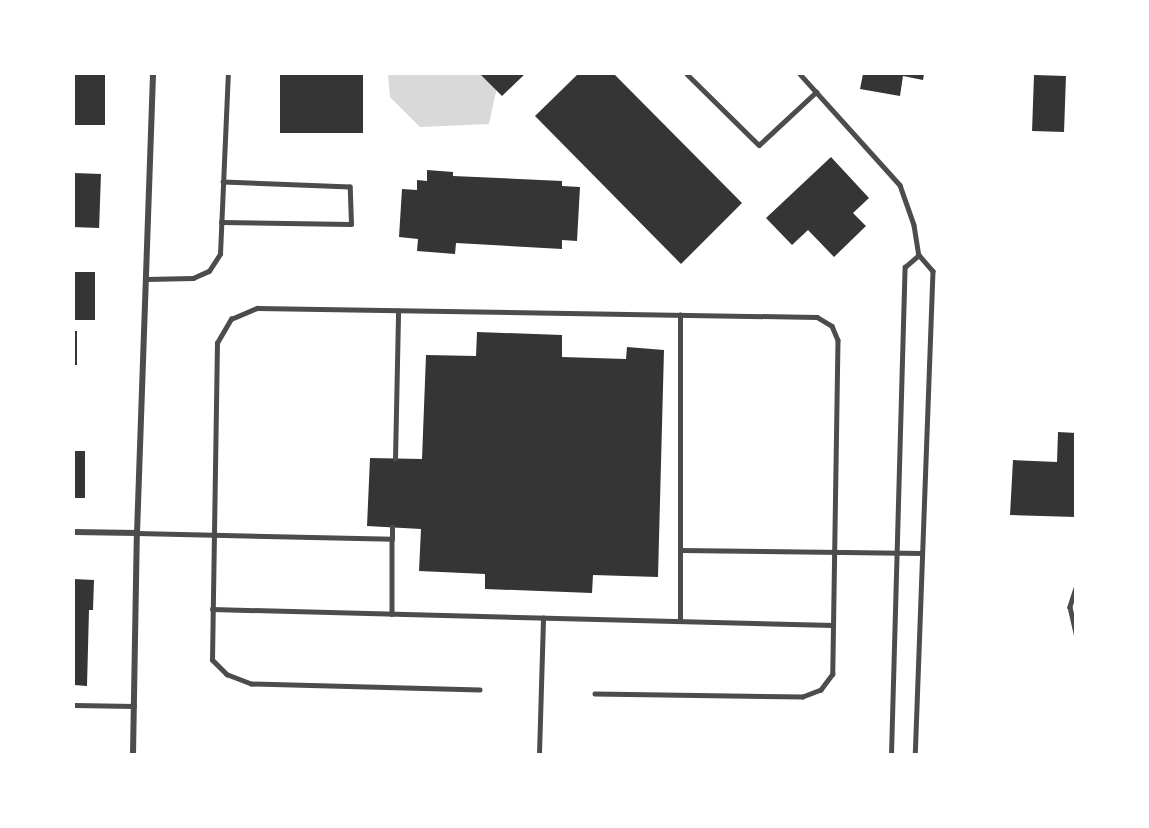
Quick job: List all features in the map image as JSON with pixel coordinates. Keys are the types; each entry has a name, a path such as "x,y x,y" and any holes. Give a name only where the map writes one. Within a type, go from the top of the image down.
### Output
{"street":[{"path":"133,754 136,534 153,74"},
{"path":"74,532 136,534"}],"lane":[{"path":"146,279 193,278 209,271 220,254 228,74"},
{"path":"687,74 759,145 816,92"},
{"path":"800,74 900,185 914,225 919,255 933,271 915,754"},
{"path":"221,222 351,224 351,187 223,182"},
{"path":"891,754 905,267 919,255"},
{"path":"480,690 251,684 227,675 212,660 218,343 231,319 257,309 398,310 817,317 832,326 838,340 832,674 821,690 803,697 595,694"},
{"path":"394,459 398,310"},
{"path":"680,315 680,621"},
{"path":"392,527 392,614"},
{"path":"136,534 392,539"},
{"path":"680,550 835,550 922,553"},
{"path":"1076,588 1070,608 1076,634"},
{"path":"212,609 833,625"},
{"path":"539,754 543,618"},
{"path":"74,705 134,706"}],"shaded area":[{"path":"388,74 493,74 497,87 489,124 420,127 390,97"}],"building":[{"path":"74,74 105,74 105,125 74,125"},
{"path":"280,74 363,74 363,133 280,133"},
{"path":"480,74 525,74 502,96"},
{"path":"578,74 614,74 742,203 681,264 535,116"},
{"path":"863,74 924,74 923,80 903,76 900,96 860,89"},
{"path":"1034,75 1066,76 1064,132 1032,131"},
{"path":"831,157 869,198 853,213 866,226 834,257 808,230 792,245 766,218"},
{"path":"427,170 453,172 453,176 562,181 562,186 580,187 577,241 562,240 562,249 456,243 455,254 417,251 418,239 399,237 402,189 417,190 417,180 427,181"},
{"path":"74,173 101,174 99,228 74,227"},
{"path":"74,272 95,272 95,320 74,320"},
{"path":"74,331 77,331 77,365 74,365"},
{"path":"477,332 562,335 562,357 626,359 627,347 664,350 658,577 593,575 592,593 485,589 485,574 419,571 421,529 367,526 370,458 422,459 426,355 476,356"},
{"path":"1058,432 1076,433 1076,517 1010,515 1013,460 1057,462"},
{"path":"74,451 85,451 85,498 74,498"},
{"path":"74,579 94,580 93,610 89,610 87,686 74,685"}]}
